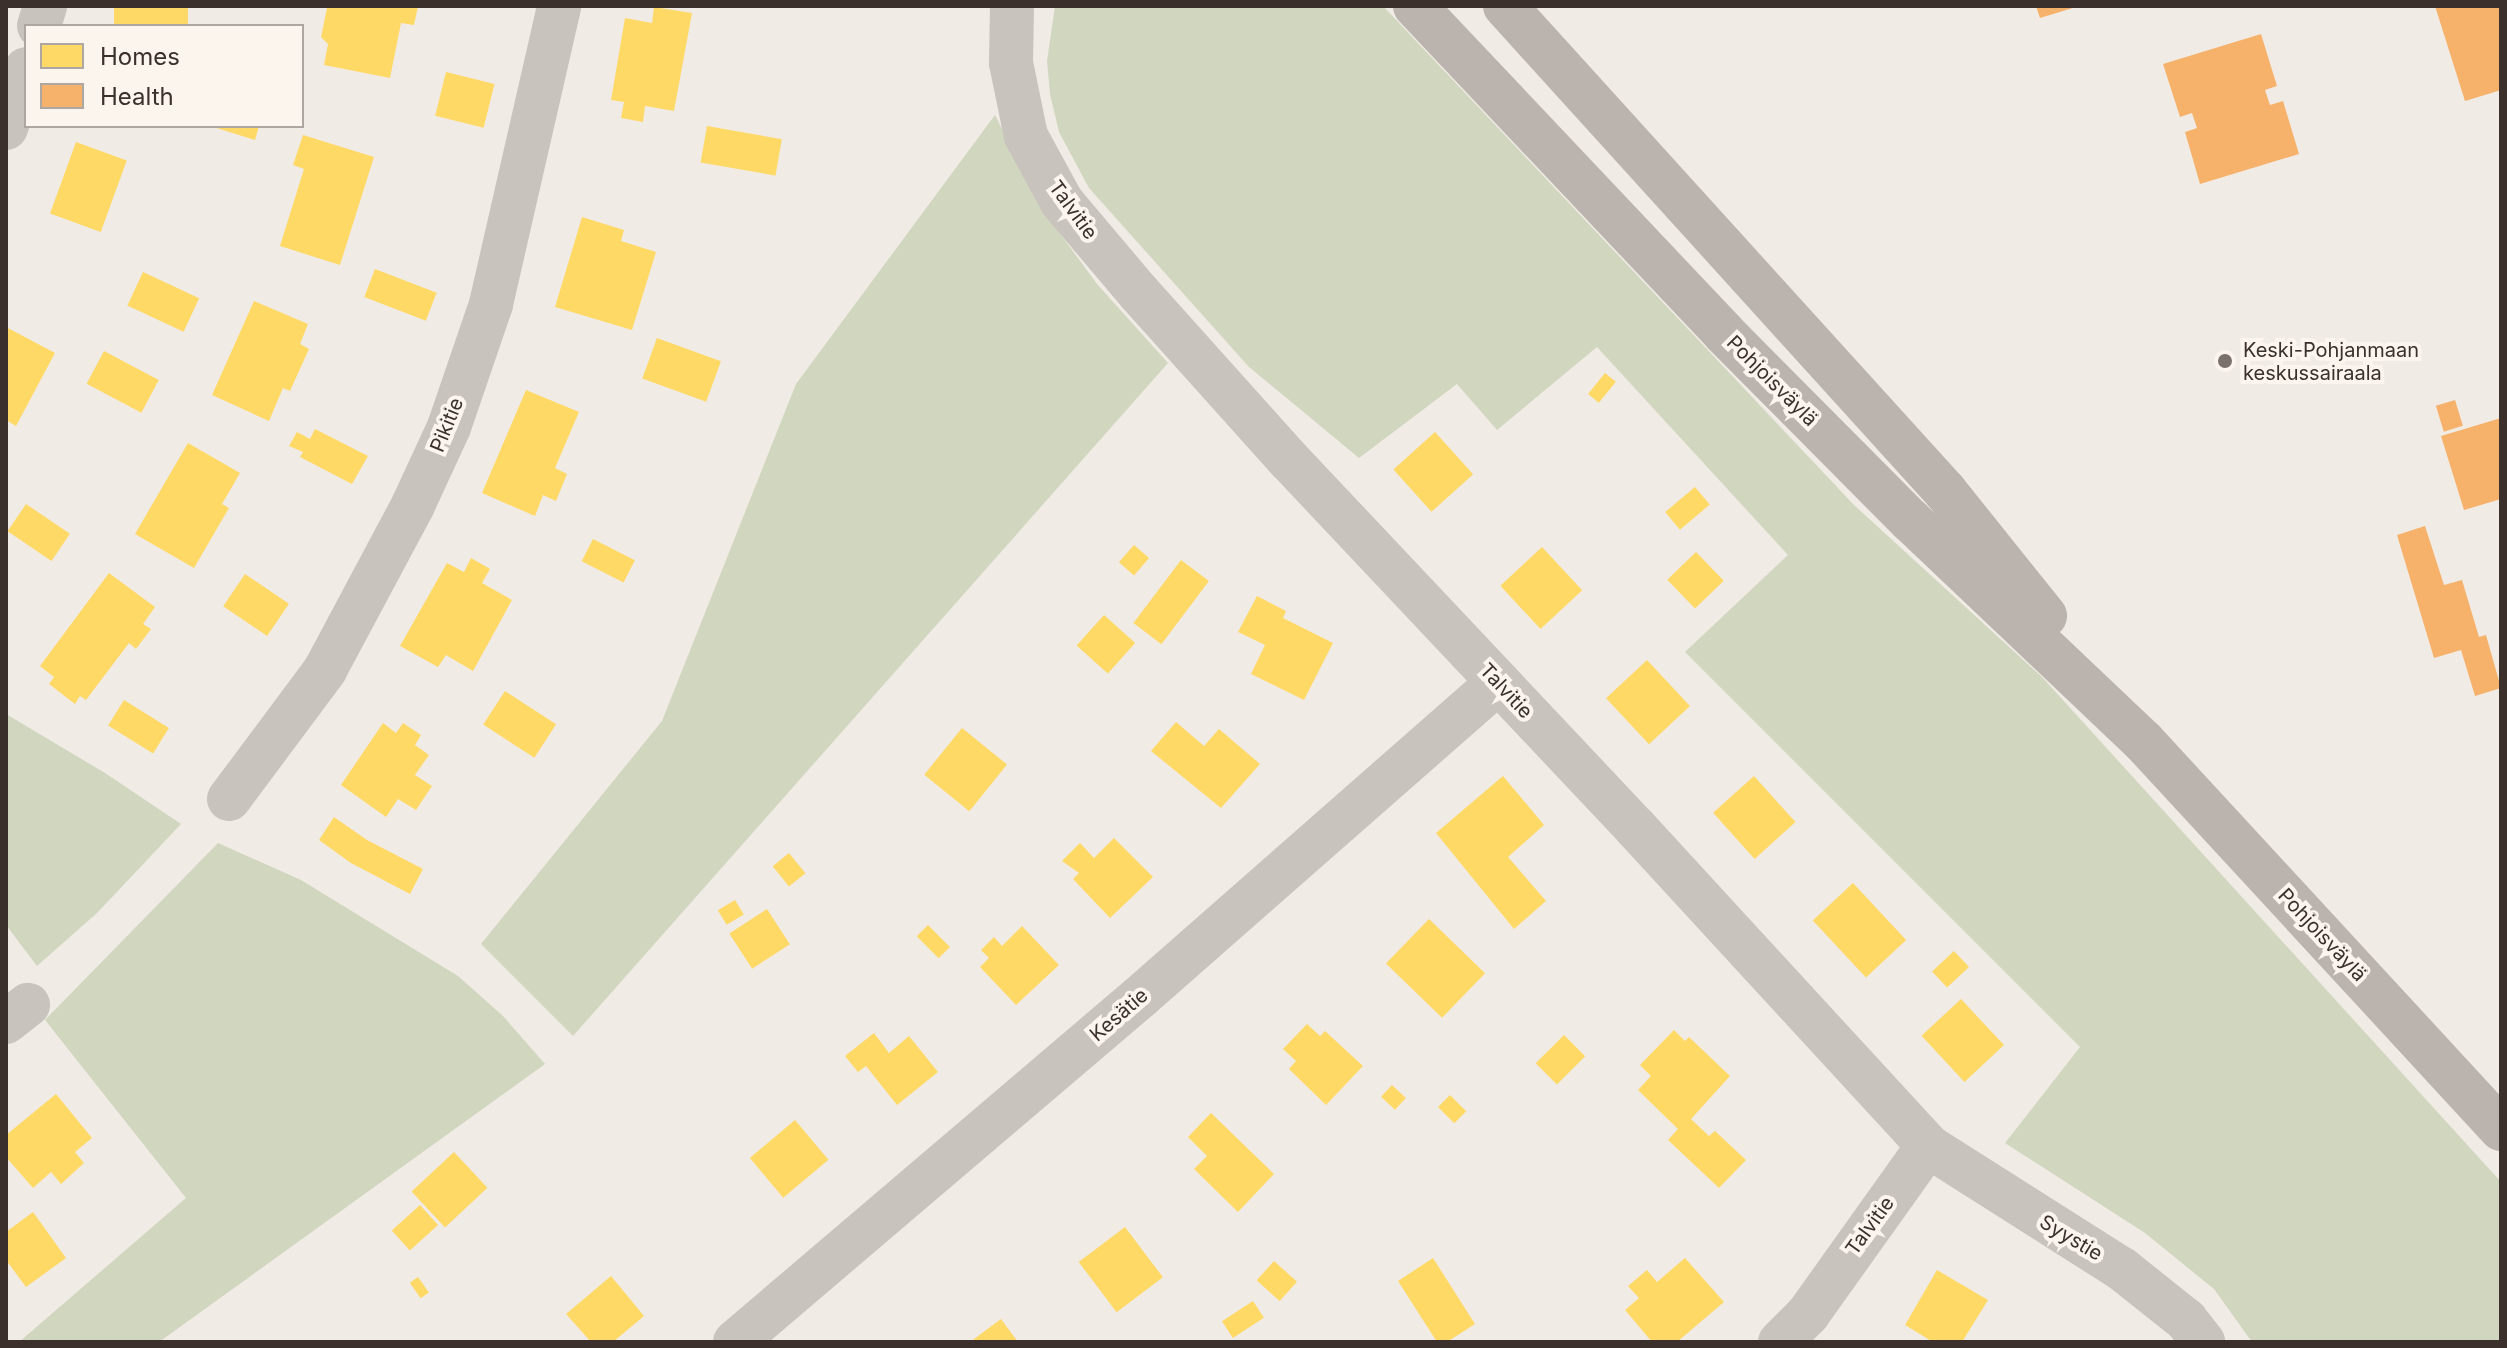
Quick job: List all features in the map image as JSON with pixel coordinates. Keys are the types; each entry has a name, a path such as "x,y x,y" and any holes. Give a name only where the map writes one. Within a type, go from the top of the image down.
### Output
{"main road":[{"name":"Pohjoisväylä","path":"1415,6 1724,333 1910,520 2143,741 2501,1129"},
{"name":"Pohjoisväylä","path":"1505,6 1945,491 2143,741"}],"street":[{"name":"Pikitie","path":"229,799 325,670 413,505 449,427 491,304 559,6"},
{"name":"Talvitie","path":"1012,6 1011,63 1026,136 1062,202 1270,439 1928,1146 1808,1314 1780,1342"},
{"path":"6,128 24,75"},
{"name":"Kesätie","path":"735,1342 1140,997 1498,682"},
{"name":"Syystie","path":"1928,1146 2122,1269 2186,1320 2203,1342"}],"green space":[{"path":"1055,6 1383,6 1854,505 2042,677 2501,1182 2501,1342 2252,1342 2214,1289 2145,1233 2005,1143 2080,1047 1685,652 1788,555 1597,347 1497,430 1457,384 1359,458 1249,367 1089,188 1059,132 1050,94 1047,61"},
{"path":"995,115 1042,209 1097,284 1168,363 573,1036 481,944 662,721 796,384"},
{"path":"6,714 105,773 181,824 97,913 37,966 6,925"},
{"path":"218,843 301,880 458,976 503,1016 545,1064 159,1342 19,1342 186,1198 45,1020"}],"building: Homes":[{"path":"114,6 188,6 188,24 114,24"},
{"path":"418,6 414,25 401,23 390,78 324,65 328,44 321,37 327,8"},
{"path":"654,7 692,13 674,111 645,106 643,122 621,118 624,102 611,100 625,18 652,23"},
{"path":"446,72 495,84 484,128 435,116"},
{"path":"707,126 782,139 775,176 701,162"},
{"path":"216,128 258,128 255,140"},
{"path":"303,135 374,157 340,265 280,246 304,169 293,165"},
{"path":"76,142 127,160 101,232 50,213"},
{"path":"582,217 624,230 621,241 656,252 632,330 555,307"},
{"path":"375,269 437,293 426,321 364,297"},
{"path":"143,272 199,298 184,332 127,306"},
{"path":"254,301 308,324 300,344 309,349 290,391 283,388 269,421 212,395"},
{"path":"6,327 55,353 16,426 6,420"},
{"path":"657,338 721,361 706,402 642,378"},
{"path":"104,351 159,380 141,413 87,384"},
{"path":"1605,373 1616,382 1599,403 1588,394"},
{"path":"526,390 579,412 555,468 567,474 556,501 543,495 535,516 482,493"},
{"path":"315,429 368,456 352,484 300,457 303,452 289,446 297,432 310,439"},
{"path":"1435,432 1473,474 1432,512 1393,469"},
{"path":"188,443 240,473 222,504 229,508 194,568 135,534"},
{"path":"1695,487 1710,505 1680,530 1665,512"},
{"path":"26,504 70,534 51,561 8,531"},
{"path":"593,539 635,560 624,583 582,561"},
{"path":"1134,545 1149,558 1134,575 1119,562"},
{"path":"1542,547 1582,590 1541,629 1500,586"},
{"path":"1696,552 1724,581 1695,609 1667,580"},
{"path":"471,558 490,569 482,583 512,600 473,671 446,655 438,667 400,646 447,563 464,572"},
{"path":"1181,560 1209,581 1161,644 1133,623"},
{"path":"109,573 155,607 143,624 151,629 136,649 129,643 86,700 80,696 75,704 49,684 54,677 40,666"},
{"path":"245,574 289,604 267,636 223,606"},
{"path":"1257,596 1286,611 1283,618 1333,643 1304,700 1251,674 1265,645 1238,632"},
{"path":"1104,615 1135,643 1108,674 1077,645"},
{"path":"1647,660 1690,706 1649,744 1606,698"},
{"path":"505,691 556,724 534,758 483,725"},
{"path":"124,700 169,728 153,754 108,725"},
{"path":"1176,722 1204,746 1219,729 1260,764 1221,808 1151,751"},
{"path":"383,723 396,733 403,723 421,735 415,745 429,755 415,775 432,786 416,810 398,799 386,817 341,785"},
{"path":"962,728 1007,765 969,811 924,775"},
{"path":"1503,776 1544,825 1508,857 1546,901 1514,929 1436,833"},
{"path":"1754,776 1795,822 1755,859 1713,813"},
{"path":"334,817 367,840 423,869 410,894 351,863 319,840"},
{"path":"1114,838 1153,877 1110,918 1073,879 1079,873 1062,861 1080,843 1094,858"},
{"path":"789,853 805,873 789,886 773,866"},
{"path":"1853,883 1906,940 1866,978 1813,921"},
{"path":"735,900 744,915 727,925 718,910"},
{"path":"767,909 790,944 752,969 729,934"},
{"path":"1429,919 1485,973 1442,1018 1386,964"},
{"path":"928,925 950,947 939,958 917,936"},
{"path":"1022,926 1059,965 1016,1005 980,967 989,958 981,950 994,937 1002,946"},
{"path":"1954,951 1969,967 1947,988 1932,971"},
{"path":"1961,999 2004,1045 1964,1082 1922,1036"},
{"path":"1307,1024 1320,1036 1325,1031 1363,1066 1326,1105 1289,1069 1296,1061 1283,1049"},
{"path":"1674,1030 1685,1041 1689,1037 1730,1076 1691,1119 1709,1136 1715,1131 1746,1160 1719,1188 1668,1140 1678,1129 1638,1090 1651,1076 1640,1065"},
{"path":"874,1033 889,1053 909,1036 938,1072 897,1105 866,1066 858,1072 845,1056"},
{"path":"1564,1035 1585,1056 1557,1084 1536,1063"},
{"path":"1392,1085 1406,1098 1395,1110 1381,1097"},
{"path":"56,1094 92,1138 75,1152 84,1163 61,1184 51,1172 33,1188 6,1157 6,1135"},
{"path":"1450,1095 1466,1111 1454,1123 1438,1107"},
{"path":"1211,1113 1274,1174 1238,1212 1194,1169 1207,1156 1188,1137"},
{"path":"795,1120 828,1160 783,1198 750,1158"},
{"path":"454,1152 487,1188 445,1227 412,1192"},
{"path":"420,1205 438,1225 410,1250 392,1230"},
{"path":"33,1212 66,1258 26,1287 6,1260 6,1232"},
{"path":"1125,1227 1163,1277 1117,1312 1079,1262"},
{"path":"1433,1258 1475,1324 1447,1342 1437,1342 1398,1281"},
{"path":"1685,1258 1724,1302 1677,1342 1652,1342 1625,1310 1639,1298 1628,1286 1647,1270 1657,1282"},
{"path":"1274,1261 1297,1282 1280,1301 1257,1280"},
{"path":"1937,1270 1988,1300 1962,1342 1933,1342 1905,1325"},
{"path":"611,1276 644,1316 613,1342 591,1342 566,1314"},
{"path":"418,1277 429,1293 421,1298 410,1283"},
{"path":"1253,1301 1264,1318 1233,1338 1222,1321"},
{"path":"1001,1319 1018,1342 970,1342"}],"building: Health":[{"path":"2036,6 2076,6 2076,7 2040,18"},
{"path":"2435,6 2501,6 2501,90 2465,101"},
{"path":"2261,34 2277,86 2265,90 2270,105 2283,101 2299,154 2200,184 2185,132 2197,128 2192,113 2180,117 2163,64"},
{"path":"2455,400 2463,426 2444,432 2436,406"},
{"path":"2501,418 2501,499 2464,510 2441,436"},
{"path":"2425,526 2444,585 2462,580 2479,637 2486,635 2501,688 2475,696 2461,650 2434,658 2397,535"}],"place":[{"name":"Keski-Pohjanmaan keskussairaala","path":"2225,361"}]}
